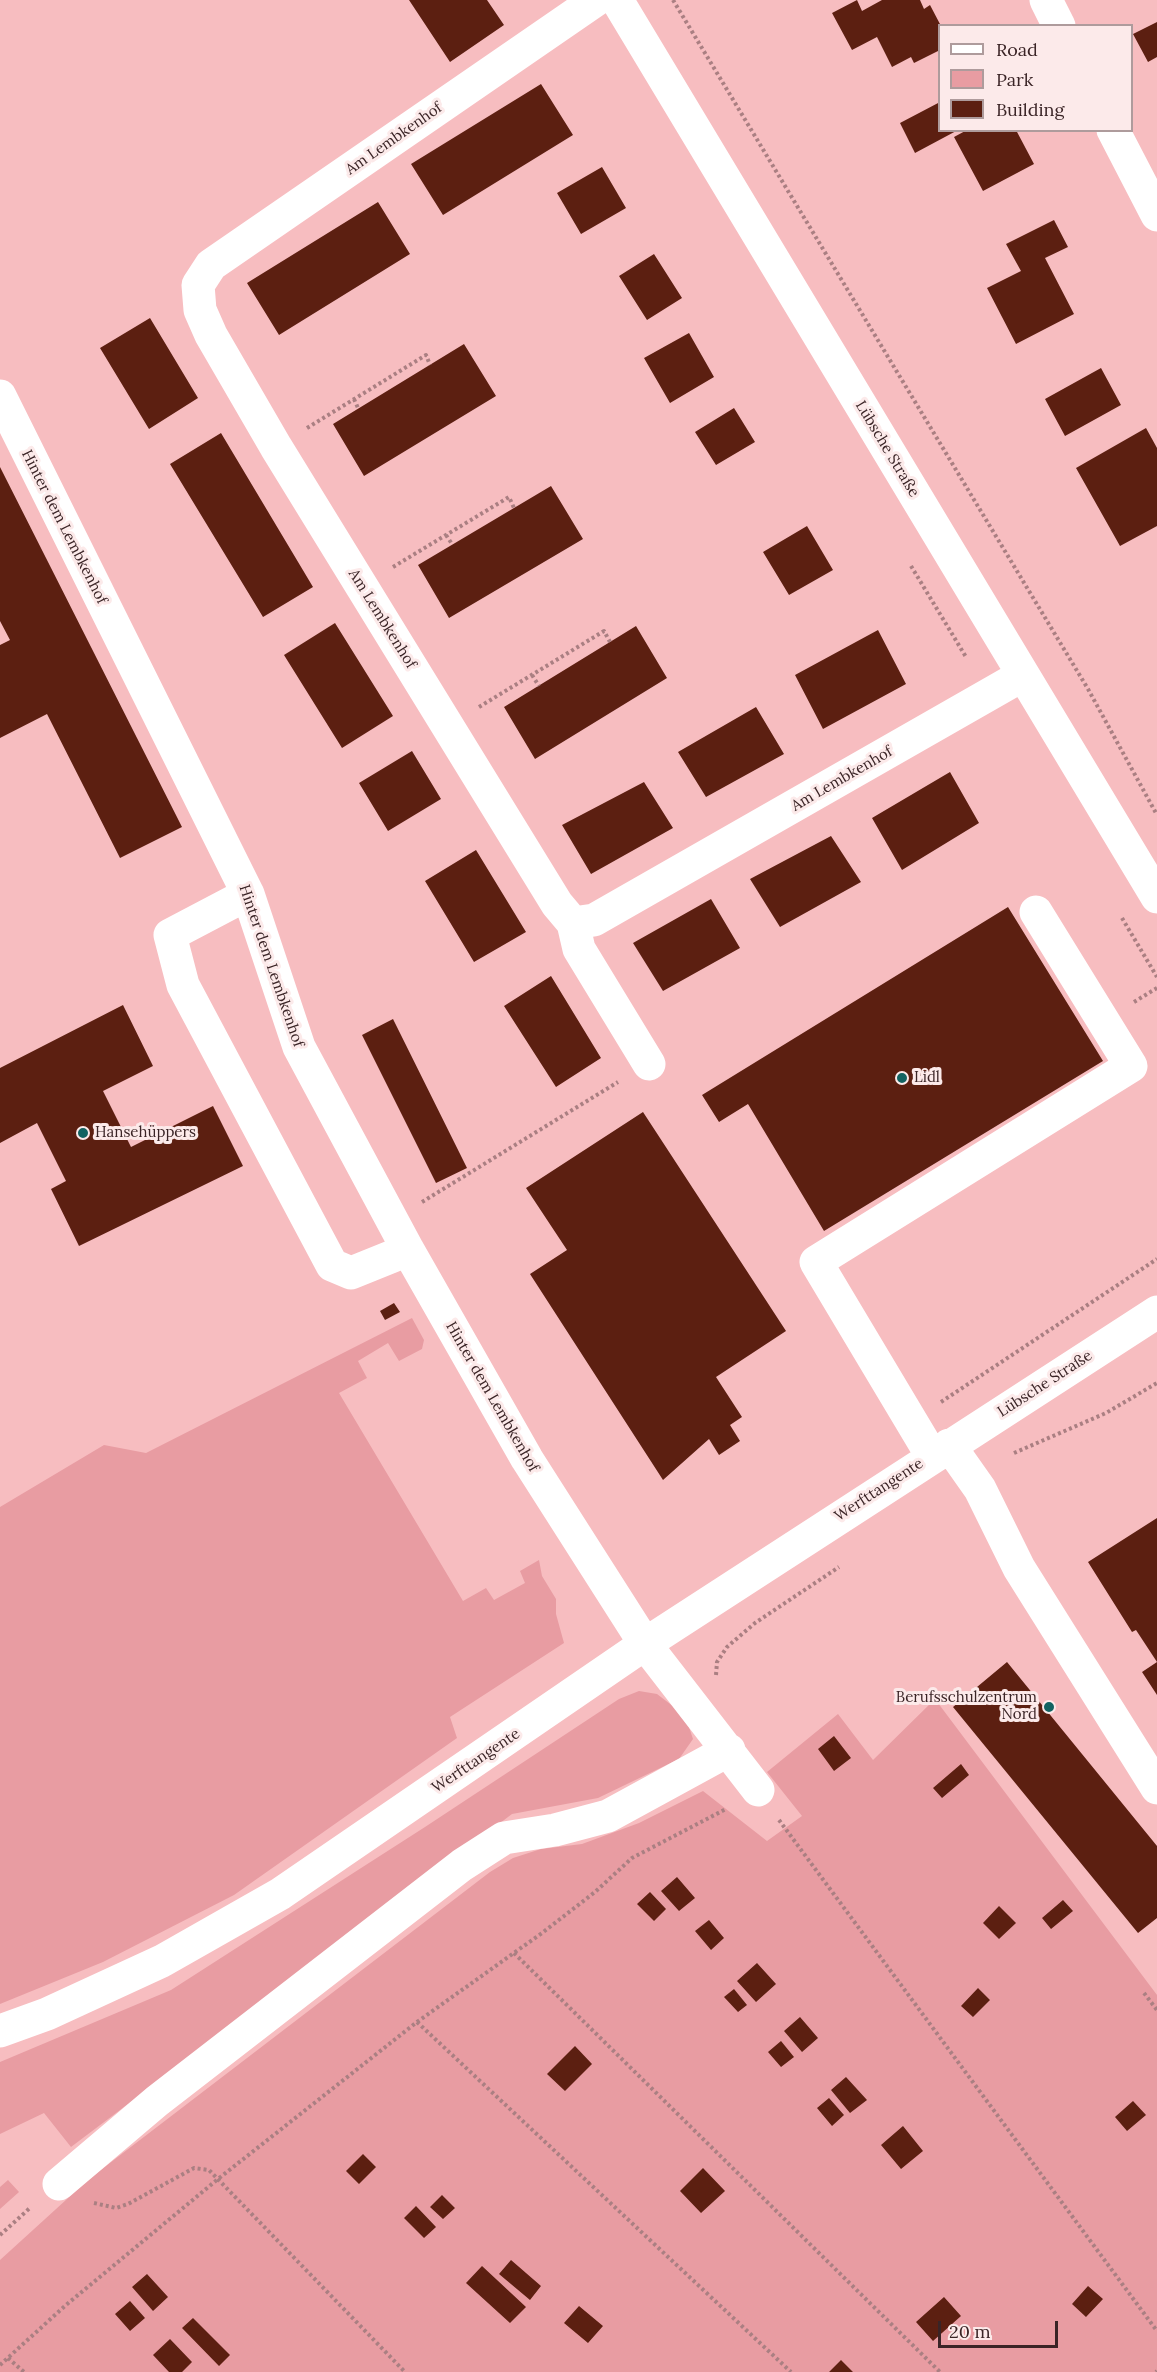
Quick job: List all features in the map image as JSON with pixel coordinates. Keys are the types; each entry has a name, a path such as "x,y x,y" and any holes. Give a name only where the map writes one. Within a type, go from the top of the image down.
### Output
{"street":[{"name":"Am Lembkenhof","path":"596,0 211,265 198,285 200,310 211,335 276,447 557,904 573,923 594,920 1023,675"},
{"name":"Lübsche Straße","path":"617,0 1157,897"},
{"path":"1046,0 1058,24"},
{"path":"1114,132 1157,215"},
{"name":"Hinter dem Lembkenhof","path":"0,396 248,894 299,1047 394,1219 408,1250 527,1459 645,1644 758,1790"},
{"path":"248,894 170,935 183,985 332,1265 351,1273 408,1250"},
{"path":"1036,912 1131,1066 816,1262 913,1421 941,1450 973,1476 1019,1568 1157,1788"},
{"path":"573,923 579,949 649,1064"},
{"name":"Lübsche Straße","path":"941,1450 1157,1312"},
{"name":"Werfttangente","path":"0,2031 46,2014 162,1961 280,1894 645,1644 941,1450"},
{"path":"59,2184 158,2101 462,1864 504,1838 555,1830 608,1816 729,1750"}],"path":[{"path":"673,0 1088,689 1157,815"},
{"path":"276,447 426,355 430,365"},
{"path":"354,399 358,408"},
{"path":"362,586 509,497 514,508"},
{"path":"446,535 452,544"},
{"path":"448,726 604,631 610,642"},
{"path":"532,675 539,686"},
{"path":"394,1219 649,1064"},
{"path":"913,1421 1157,1259"},
{"path":"973,1476 1034,1442 1106,1413 1157,1383"},
{"path":"718,1683 717,1662 727,1647 755,1623 842,1564"},
{"path":"0,2365 66,2305 218,2179 417,2022 596,1892 632,1858 758,1790 1157,2331"},
{"path":"514,1953 939,2372"},
{"path":"1144,1992 1157,2010"},
{"path":"417,2022 791,2372"},
{"path":"59,2184 97,2204 116,2208 128,2204 194,2168 209,2170 405,2372"},
{"path":"9,2358 24,2372"}],"green space":[{"path":"412,1318 424,1340 422,1349 399,1361 388,1343 358,1361 367,1378 339,1393 463,1601 486,1588 494,1600 525,1583 520,1571 539,1560 542,1576 556,1599 556,1614 564,1643 450,1717 457,1738 234,1895 103,1962 0,2004 0,1507 104,1445 146,1453"},
{"path":"639,1691 657,1694 674,1707 689,1727 693,1739 679,1759 598,1798 512,1814 71,2147 44,2113 0,2134 0,2062 171,1990 619,1699"},
{"path":"935,1699 1157,1995 1157,2372 0,2372 0,2260 89,2179 490,1872 513,1858 541,1849 582,1844 639,1823 703,1791 767,1841 802,1816 767,1772 838,1714 873,1760"},
{"path":"8,2180 19,2192 0,2209 0,2187"}],"building":[{"path":"409,0 487,0 504,25 450,62"},
{"path":"857,0 862,11 882,0 920,0 924,9 930,5 940,24 938,24 938,51 914,63 911,57 892,67 877,37 852,50 832,13"},
{"path":"1157,22 1157,57 1148,62 1133,34"},
{"path":"541,84 573,135 443,215 411,164"},
{"path":"938,103 938,132 954,132 915,153 900,123"},
{"path":"963,132 1017,132 1034,164 983,191 954,137"},
{"path":"602,167 626,208 581,234 557,193"},
{"path":"378,202 410,254 279,335 247,283"},
{"path":"1054,220 1068,247 1045,258 1074,314 1016,344 987,288 1021,271 1006,244"},
{"path":"654,254 682,298 647,320 619,276"},
{"path":"150,318 198,398 149,429 100,348"},
{"path":"689,333 714,377 670,403 644,358"},
{"path":"464,344 496,396 364,476 333,424"},
{"path":"1101,368 1121,405 1065,436 1045,399"},
{"path":"734,408 755,442 716,465 695,432"},
{"path":"1146,428 1157,448 1157,526 1120,546 1076,468"},
{"path":"221,433 313,587 263,617 170,464"},
{"path":"0,467 182,827 120,858 47,714 0,738 0,645 10,640 0,621"},
{"path":"551,486 583,539 449,618 418,565"},
{"path":"807,526 833,570 789,595 763,552"},
{"path":"335,623 393,716 342,748 284,655"},
{"path":"636,626 667,678 535,759 504,707"},
{"path":"878,630 906,684 823,729 795,675"},
{"path":"756,707 784,754 706,797 678,752"},
{"path":"412,751 441,799 388,831 359,783"},
{"path":"950,772 979,823 902,870 872,818"},
{"path":"644,782 673,828 591,874 562,825"},
{"path":"831,836 861,882 780,927 750,879"},
{"path":"476,850 526,932 474,962 425,881"},
{"path":"711,899 740,948 663,991 633,943"},
{"name":"Lidl","path":"1008,907 1103,1061 824,1231 748,1104 719,1122 702,1095"},
{"path":"551,976 601,1058 556,1087 504,1006"},
{"name":"Hansehüppers","path":"123,1005 153,1066 103,1091 131,1147 213,1106 243,1166 79,1246 51,1189 66,1181 37,1123 0,1143 0,1068"},
{"path":"393,1019 467,1168 436,1183 362,1035"},
{"path":"643,1112 786,1331 716,1377 742,1417 730,1425 740,1441 719,1455 709,1439 663,1480 530,1274 567,1250 526,1188"},
{"path":"394,1303 400,1312 385,1320 380,1311"},
{"path":"1157,1518 1157,1662 1136,1630 1132,1632 1088,1562"},
{"path":"1007,1662 1157,1846 1157,1918 1138,1933 953,1707"},
{"path":"1157,1662 1157,1695 1142,1672"},
{"path":"834,1736 851,1758 834,1771 818,1749"},
{"path":"961,1764 969,1775 942,1798 933,1788"},
{"path":"677,1877 695,1898 679,1911 661,1891"},
{"path":"650,1892 666,1909 654,1921 637,1904"},
{"path":"1063,1900 1073,1911 1051,1929 1042,1918"},
{"path":"999,1906 1016,1923 999,1939 983,1923"},
{"path":"709,1920 724,1938 711,1950 695,1931"},
{"path":"757,1963 776,1984 756,2002 737,1981"},
{"path":"978,1988 990,2000 973,2017 961,2006"},
{"path":"734,1989 747,2005 738,2012 724,1997"},
{"path":"800,2017 818,2038 802,2052 784,2031"},
{"path":"781,2041 794,2057 781,2067 768,2052"},
{"path":"575,2046 592,2064 565,2091 547,2074"},
{"path":"846,2077 867,2100 850,2113 831,2090"},
{"path":"829,2098 844,2115 832,2126 817,2108"},
{"path":"1133,2101 1146,2115 1127,2131 1115,2117"},
{"path":"903,2126 923,2151 901,2169 881,2145"},
{"path":"363,2154 376,2167 359,2184 346,2171"},
{"path":"703,2168 725,2191 701,2213 680,2191"},
{"path":"442,2195 455,2208 443,2219 430,2207"},
{"path":"416,2206 436,2227 424,2238 404,2218"},
{"path":"511,2260 541,2286 530,2300 499,2274"},
{"path":"482,2266 526,2307 510,2323 466,2283"},
{"path":"147,2274 168,2297 153,2311 132,2287"},
{"path":"1088,2286 1103,2299 1086,2317 1072,2304"},
{"path":"944,2297 961,2316 933,2341 916,2322"},
{"path":"130,2301 145,2318 130,2331 115,2314"},
{"path":"579,2306 603,2326 588,2343 564,2323"},
{"path":"193,2318 230,2355 219,2366 182,2328"},
{"path":"170,2339 192,2362 182,2372 169,2372 153,2355"},
{"path":"841,2360 853,2372 829,2372"}],"place":[{"name":"Lidl","path":"902,1078"},
{"name":"Hansehüppers","path":"83,1133"},
{"name":"Berufsschulzentrum Nord","path":"1049,1707"}]}
